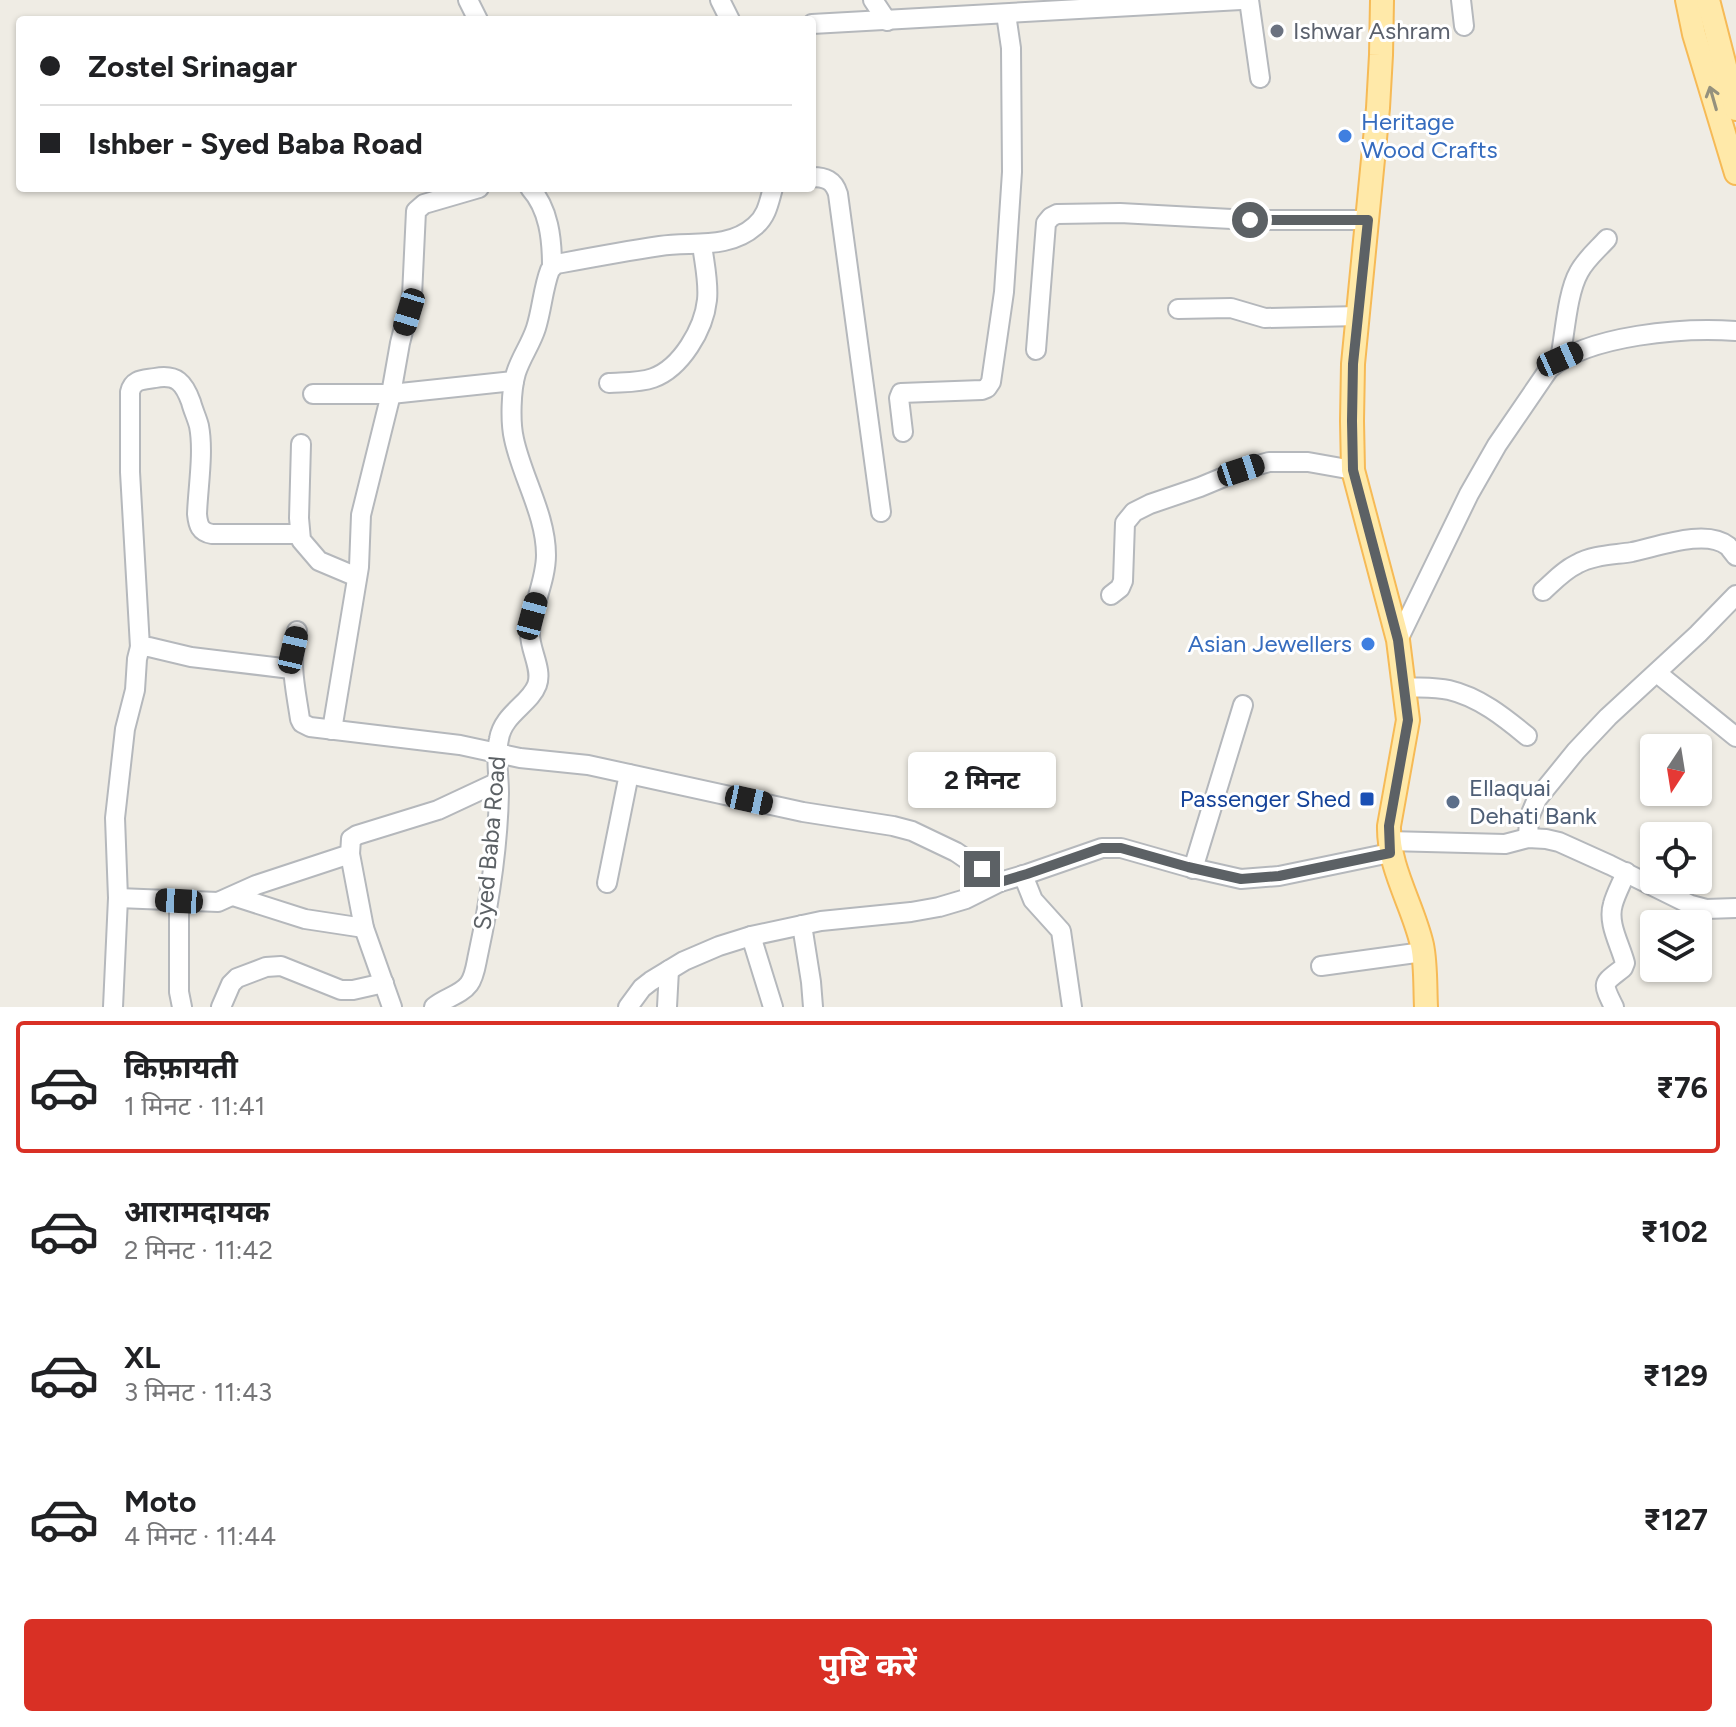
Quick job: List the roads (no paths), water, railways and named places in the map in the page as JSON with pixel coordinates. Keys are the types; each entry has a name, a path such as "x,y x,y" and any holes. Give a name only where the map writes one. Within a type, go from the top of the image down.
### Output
{"main road":[{"path":"1382,0 1378,108 1353,364 1353,470 1398,640 1408,720 1389,826 1389,847 1411,906 1423,952 1426,1007"},
{"path":"1687,0 1698,48 1736,173"},
{"path":"1708,0 1736,109"}],"street":[{"path":"873,0 887,21"},
{"path":"816,24 1241,0"},
{"path":"1249,0 1260,78"},
{"path":"1461,0 1464,26"},
{"path":"903,432 901,393 982,390 991,382 1004,292 1012,172 1011,48 1006,14"},
{"path":"816,178 828,179 838,194 881,512"},
{"path":"332,730 357,577 361,515 412,296 416,211 424,204 465,192"},
{"name":"Syed Baba Road","path":"434,1007 464,989 473,975 491,878 499,738 502,728 533,693 538,676 530,632 546,555 542,526 512,431 514,381 536,330 552,266 549,226 533,192"},
{"path":"552,266 663,245 711,244 743,235 766,214 772,192"},
{"path":"1036,350 1046,223 1057,214 1368,220"},
{"path":"1560,359 1577,275 1586,260 1607,239"},
{"path":"609,383 656,377 682,355 692,341 707,298 702,244"},
{"path":"1178,309 1231,308 1265,318 1359,316"},
{"path":"1398,640 1469,494 1497,445 1549,369 1560,359 1577,351 1627,338 1681,330 1736,331"},
{"path":"113,1007 118,898 115,818 125,729 135,690 140,647 130,472 131,386 137,381 164,376 178,381 186,390 199,426 197,514 202,531 212,534 299,534"},
{"path":"313,394 391,394 514,381"},
{"path":"301,444 299,534 319,561 357,577"},
{"path":"1111,595 1123,581 1125,523 1134,512 1269,462 1308,462 1353,470"},
{"path":"1543,591 1577,563 1682,539 1708,539 1727,545 1736,556"},
{"path":"1528,838 1529,818 1537,799 1608,717 1736,595"},
{"path":"297,631 291,669 300,719 310,727 460,745 520,758 588,765 803,812 893,826 912,831 956,852 1000,882"},
{"path":"140,647 191,657 291,669"},
{"path":"1657,673 1736,737"},
{"path":"1404,687 1465,695 1495,711 1527,736"},
{"path":"1193,869 1243,705"},
{"path":"607,883 629,774"},
{"path":"392,1007 358,906 350,854 351,839 438,810 498,782"},
{"path":"628,1007 642,988 669,970 719,946 821,921 939,907 966,899 1000,882 1090,851 1111,847 1224,876 1255,879 1295,873 1389,847 1505,844 1528,838 1559,842 1691,905 1706,909 1736,908"},
{"path":"118,898 218,902 256,885 350,854"},
{"path":"1614,1007 1607,993 1606,982 1625,963 1612,922 1612,911 1626,872"},
{"path":"1023,875 1033,900 1061,931 1067,1006"},
{"path":"233,896 305,919 364,928"},
{"path":"179,901 179,992 182,1007"},
{"path":"802,925 813,1007"},
{"path":"751,936 773,1007"},
{"path":"1321,966 1423,952"},
{"path":"221,1007 237,978 266,967 287,968 341,990 384,983"},
{"path":"667,1007 669,970"}],"place":[{"name":"Ishwar Ashram","path":"1277,31"},
{"name":"Heritage Wood Crafts","path":"1345,136"},
{"name":"Asian Jewellers","path":"1368,644"},
{"name":"Passenger Shed","path":"1367,799"},
{"name":"Ellaquai Dehati Bank","path":"1453,802"}]}
